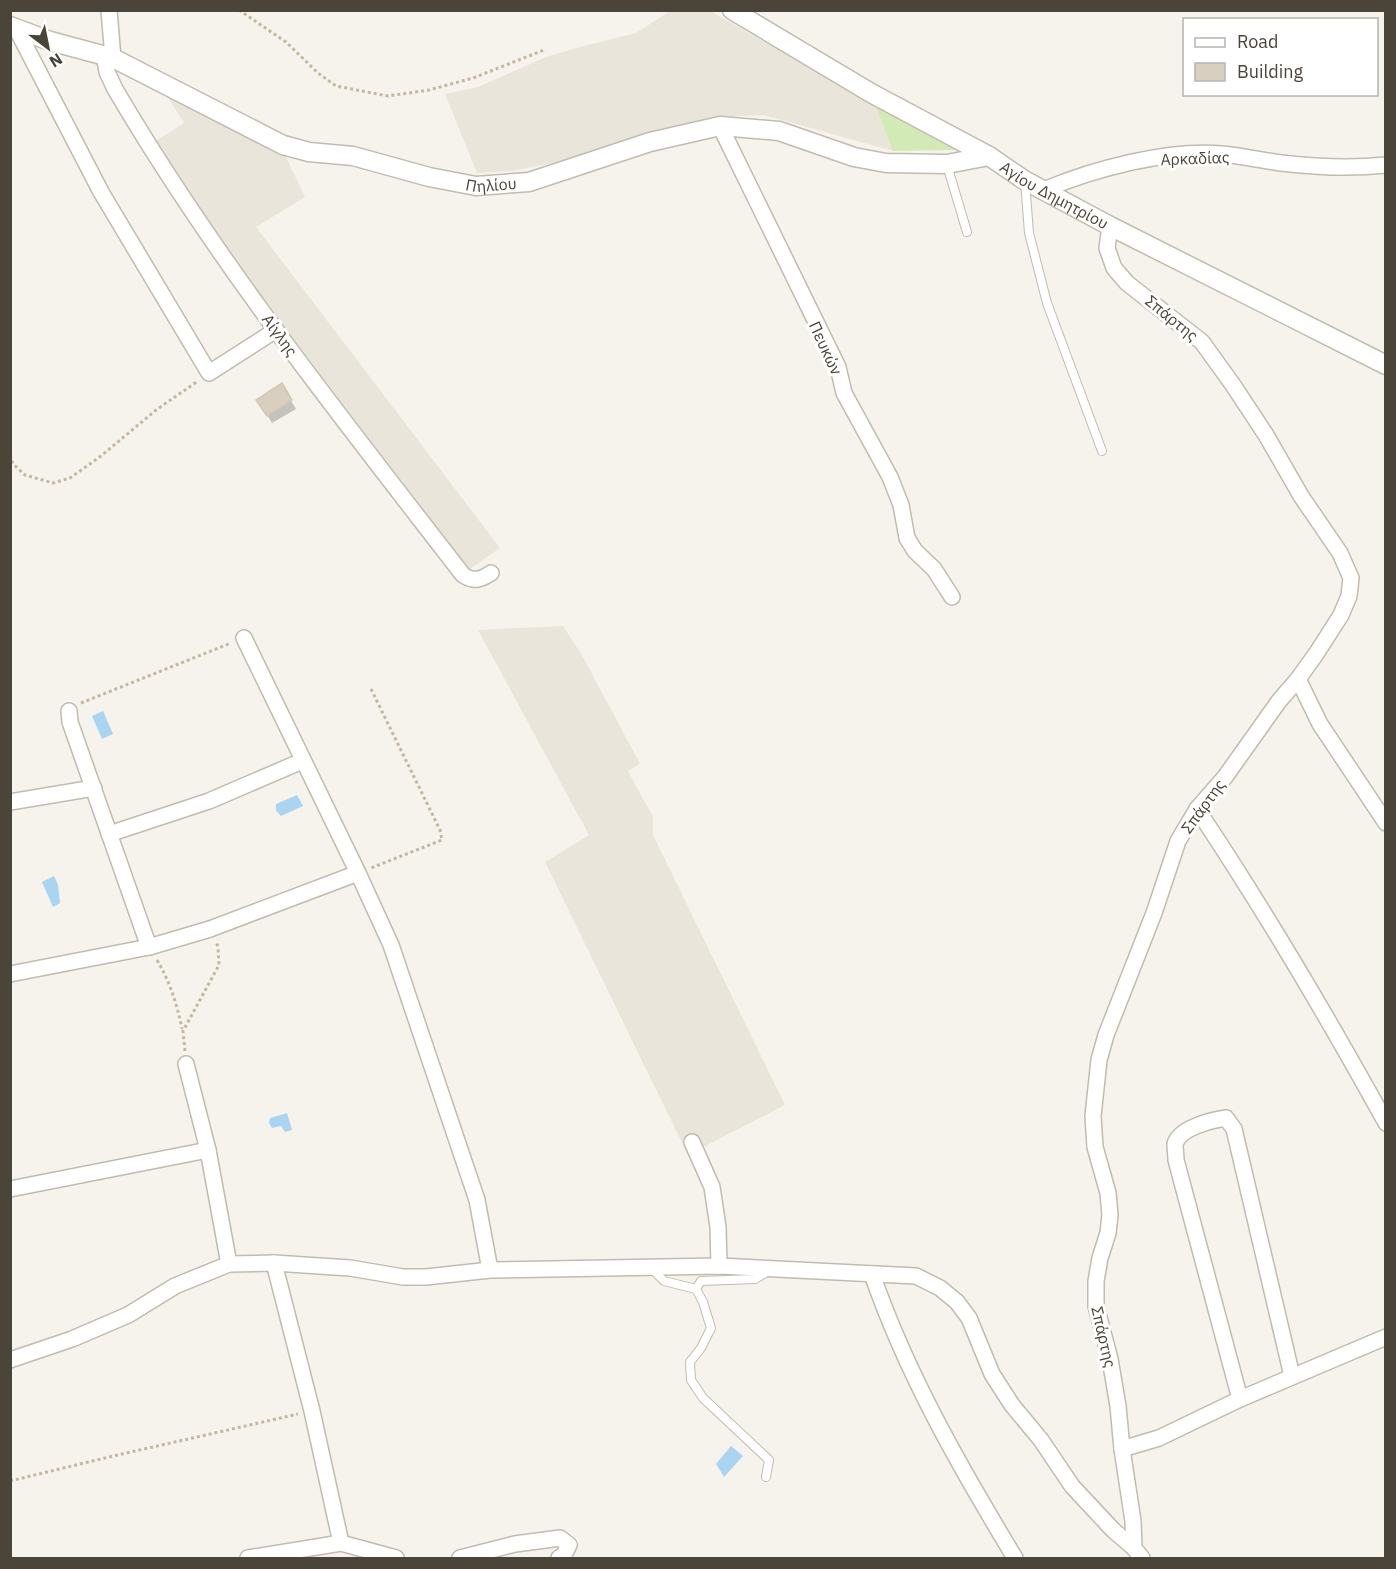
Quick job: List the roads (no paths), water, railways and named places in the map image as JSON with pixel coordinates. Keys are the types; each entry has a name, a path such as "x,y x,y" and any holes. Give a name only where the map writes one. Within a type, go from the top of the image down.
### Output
{"street":[{"name":"Αίγλης","path":"109,10 107,72 144,139 176,189 352,433 463,575 471,580 480,580 490,573"},
{"name":"Αγίου Δημητρίου","path":"732,10 871,93 989,156 1024,180 1110,226 1386,365"},
{"name":"Πηλίου","path":"13,27 50,41 108,56 284,145 309,152 353,156 429,177 476,186 529,182 650,142 720,126 778,131 854,157 886,162 947,164 989,156"},
{"path":"13,27 101,192 209,373 276,330"},
{"name":"Πευκών","path":"720,126 838,367 848,401 890,477 901,505 907,538 915,551 934,569 952,597"},
{"name":"Αρκαδίας","path":"1044,190 1075,177 1131,163 1177,155 1220,154 1324,167 1386,165"},
{"name":"Σπάρτης","path":"1110,226 1107,248 1114,268 1127,283 1202,342 1266,435 1301,496 1340,553 1352,578 1349,596 1341,615 1298,679 1279,700 1225,777 1197,809 1178,841 1154,913 1106,1035 1099,1060 1093,1116 1095,1147 1108,1193 1110,1215 1096,1281 1096,1306 1115,1387 1138,1553"},
{"path":"244,638 391,945 418,1022 449,1123 477,1200 489,1270"},
{"path":"1298,679 1320,724 1386,823"},
{"path":"69,711 70,722 149,947"},
{"path":"109,834 209,801 302,761"},
{"path":"10,802 94,788"},
{"path":"1197,809 1230,858 1334,1029 1386,1123"},
{"path":"10,974 149,947 210,929 358,873"},
{"path":"186,1064 208,1150 229,1264"},
{"path":"1240,1400 1176,1160 1175,1144 1181,1133 1214,1119 1226,1118 1234,1129 1292,1376"},
{"path":"692,1142 712,1187 717,1217 719,1266"},
{"path":"10,1189 208,1150"},
{"path":"274,1263 312,1411 341,1543"},
{"path":"10,1360 72,1339 128,1315 175,1286 229,1264 274,1263 350,1268 403,1277 426,1277 489,1270 719,1266 916,1276 940,1288 957,1302 969,1318 992,1374 1012,1405 1041,1440 1072,1486 1138,1553"},
{"path":"872,1274 896,1338 934,1419 972,1488 1015,1558"},
{"path":"1122,1449 1159,1438 1292,1376 1386,1337"},
{"path":"460,1558 515,1544 561,1538 569,1545 564,1555 559,1558"},
{"path":"248,1558 341,1543 396,1558"}],"lane":[{"path":"947,164 967,232"},
{"path":"1024,180 1029,233 1047,303 1102,451"},
{"path":"651,1268 664,1281 696,1289 703,1302 711,1328 701,1348 690,1362 691,1380 703,1398 769,1460 766,1478"},
{"path":"696,1289 701,1281 755,1279 771,1269"}],"water":[{"path":"103,711 113,734 102,739 92,716"},
{"path":"297,795 303,806 281,816 276,810 276,804"},
{"path":"54,876 58,885 60,903 53,907 42,882"},
{"path":"287,1113 292,1130 285,1132 281,1126 272,1128 269,1123 270,1118"},
{"path":"731,1446 743,1456 724,1477 716,1464"}]}
